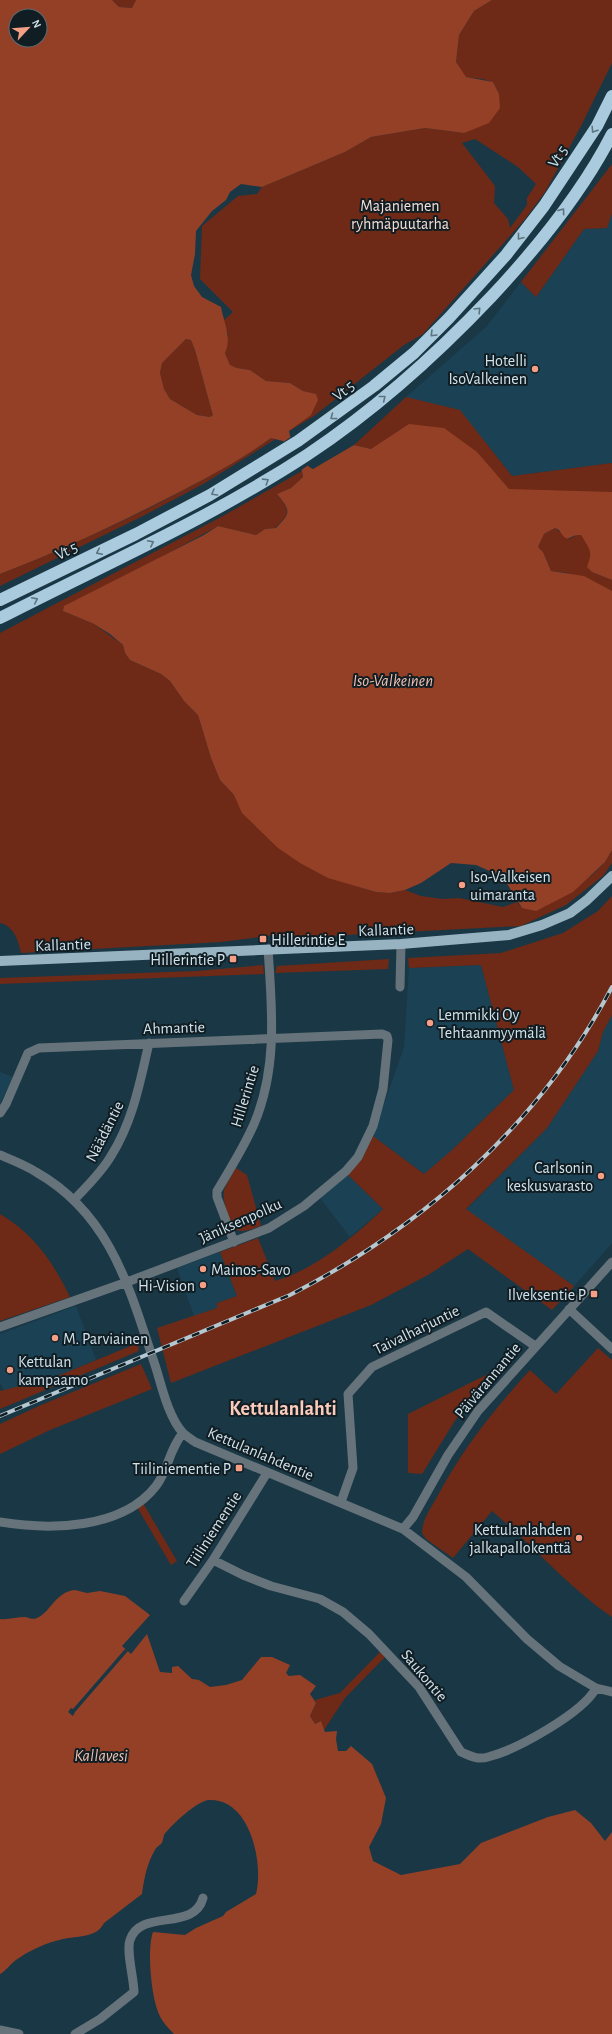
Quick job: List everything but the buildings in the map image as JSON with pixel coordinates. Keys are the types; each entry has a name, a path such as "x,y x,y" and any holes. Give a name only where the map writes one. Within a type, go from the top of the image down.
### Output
{"highway":[{"name":"Vt 5","path":"0,600 136,534 210,495 284,451 374,386 414,352 449,318 506,255 544,206 597,126 612,96"},
{"name":"Vt 5","path":"0,618 217,509 307,455 384,398 460,329 519,267 600,159 612,134"},
{"path":"600,159 612,145"}],"main road":[{"name":"Kallantie","path":"0,961 401,944 509,935 542,925 570,913 587,900 612,876"}],"street":[{"path":"400,987 401,944"},
{"name":"Hillerintie","path":"234,1242 217,1198 217,1191 254,1124 269,1072 273,1039 268,949"},
{"name":"Ahmantie","path":"0,1113 6,1104 28,1053 39,1048 382,1034 388,1036"},
{"name":"Jäniksenpolku","path":"0,1327 234,1242 269,1228 304,1206 346,1171 358,1157 373,1126 383,1089 387,1061 388,1036"},
{"name":"Näädäntie","path":"74,1200 96,1177 112,1156 129,1122 135,1104 149,1043"},
{"name":"Kettulanlahdentie","path":"0,1155 36,1172 74,1200 90,1217 106,1239 127,1282 165,1397 183,1433 195,1442 266,1473 341,1502 403,1529 466,1577 527,1639 559,1666 596,1688 612,1692"},
{"name":"Päivärannantie","path":"403,1529 413,1517 448,1455 478,1411 612,1262"},
{"path":"569,1310 612,1349"},
{"name":"Taivalharjuntie","path":"341,1502 353,1468 348,1394 372,1367 486,1312 535,1346"},
{"path":"0,1522 36,1526 68,1526 104,1520 130,1508 155,1488 167,1470 175,1441 183,1433"},
{"name":"Tiiliniementie","path":"184,1601 213,1560 266,1473"},
{"name":"Saukontie","path":"213,1560 243,1575 264,1583 320,1599 343,1612 369,1634 419,1687 462,1752 473,1758 487,1758 519,1745 582,1706 591,1698 596,1688"},
{"path":"75,2034 100,2019 134,1992 129,1945 131,1938 136,1931 150,1922 179,1918 191,1913 201,1904 203,1898"},
{"path":"0,2030 19,2034"}],"shaded area":[{"path":"612,213 612,463 512,476 484,441 406,397 486,327 521,282 536,297 584,229 607,228"},
{"path":"481,965 514,1090 452,1150 424,1174 373,1136 404,1047 409,968"},
{"path":"612,1015 612,1243 574,1286 466,1210 547,1128 598,1051 603,1032"},
{"path":"0,1072 13,1077 0,1104"},
{"path":"348,1175 383,1209 350,1237 320,1198"},
{"path":"220,1252 237,1296 217,1303 217,1308 194,1316 177,1268"},
{"path":"76,1306 96,1360 55,1377 4,1390 0,1383 0,1334"}],"green space":[{"path":"112,0 136,0 132,8 119,7"},
{"name":"Majaniemen ryhmäpuutarha","path":"492,0 612,0 612,63 581,126 545,192 525,219 423,334 404,345 314,416 289,431 316,394 303,391 290,383 266,381 250,370 237,368 230,365 225,353 228,334 223,321 233,312 200,279 202,226 238,196 257,194 262,187 345,152 371,137 425,128 464,133 499,94 493,82 465,77 456,62 459,35 474,11","holes":["475,139 518,167 536,184 527,198 527,205 510,228 508,219 494,203 495,186 462,143"]},
{"path":"612,164 612,213 607,228 584,229 536,297 521,282"},
{"path":"186,339 191,340 195,350 213,415 210,417 197,415 170,399 164,389 160,373 162,363"},
{"path":"406,397 460,410 512,476 612,463 612,552 592,537 509,489 498,478 354,445"},
{"path":"271,438 277,438 205,483 141,517 0,586 0,574 77,542 153,506 228,466"},
{"path":"302,471 303,477 291,488 277,494 284,504 287,512 284,519 275,528 265,529 256,535 218,526 63,611 94,624 123,645 125,653 130,660 161,674 170,681 184,701 198,715 211,758 220,780 234,795 243,813 259,829 353,885 376,892 390,893 405,890 421,896 442,899 459,898 503,907 517,902 522,908 591,876 605,862 612,850 612,863 603,876 566,905 521,926 308,937 276,935 221,942 21,953 15,934 9,927 0,923 0,633 223,516"},
{"path":"555,528 569,539 577,535 581,535 590,548 592,555 589,562 592,572 612,580 612,649 568,573 551,571 543,552 538,547 544,534"},
{"path":"612,896 612,1015 603,1032 598,1051 547,1128 466,1209 574,1286 552,1310 468,1249 428,1275 371,1305 171,1383 157,1328 217,1308 217,1303 237,1296 220,1252 258,1238 275,1281 290,1276 319,1261 359,1231 383,1209 348,1175 363,1157 373,1136 424,1174 452,1150 514,1090 481,965 409,968 408,958 501,953 563,933 598,911"},
{"path":"389,959 388,969 275,973 277,966"},
{"path":"263,965 264,974 0,984 0,978 197,971"},
{"path":"236,1168 247,1175 261,1226 246,1231 237,1230 231,1224 224,1199 224,1190"},
{"path":"0,1214 23,1230 33,1240 57,1272 70,1297 0,1321"},
{"path":"138,1343 139,1351 0,1409 0,1391 55,1377"},
{"path":"598,1348 612,1360 612,1617 580,1593 492,1511 453,1558 426,1539 422,1533 422,1528 427,1514 468,1446 491,1415 530,1370 556,1394"},
{"path":"141,1364 152,1389 50,1430 0,1454 0,1424 41,1405"},
{"path":"492,1372 493,1374 456,1419 422,1474 408,1473 408,1414"},
{"path":"143,1503 177,1561 171,1565 137,1507"},
{"path":"380,1652 385,1657 345,1698 324,1730 321,1721 315,1724 310,1716 316,1703 315,1700 340,1693"}],"water":[{"name":"Iso-Valkeinen","path":"0,0 112,0 119,7 132,8 136,0 492,0 474,11 459,35 456,62 466,77 493,82 499,94 500,108 489,123 464,133 425,128 371,137 345,152 262,187 241,184 230,192 226,200 212,211 196,231 195,254 191,275 194,286 202,297 221,307 228,336 225,353 230,365 237,368 250,370 266,381 290,383 303,391 316,394 318,400 311,415 289,431 290,436 309,467 313,469 354,445 371,449 409,424 444,428 477,452 509,489 612,492 612,580 592,572 587,567 590,557 590,550 581,535 567,538 555,528 544,534 538,547 543,552 551,571 584,576 612,591 612,850 605,862 573,892 536,911 522,908 503,877 476,865 451,863 421,883 405,890 390,893 376,892 328,878 300,863 278,848 242,813 234,795 220,780 211,758 198,715 184,701 170,681 161,674 130,660 125,653 123,645 110,634 94,624 63,611 64,606 204,535 218,526 256,535 265,529 276,528 287,515 287,508 277,494 291,488 303,477 302,471 283,441 271,438 228,466 152,506 77,542 0,574","holes":["186,339 191,340 213,415 210,417 197,415 170,399 164,389 160,373 162,363"]},
{"name":"Kallavesi","path":"75,1590 87,1593 100,1591 125,1596 150,1615 122,1646 131,1654 147,1634 160,1672 172,1673 172,1667 178,1666 192,1679 199,1680 210,1687 226,1685 242,1680 261,1657 272,1657 290,1665 286,1673 289,1676 300,1675 316,1686 310,1694 316,1703 310,1716 315,1724 321,1721 325,1732 337,1731 336,1739 338,1751 346,1751 351,1746 372,1764 386,1798 381,1824 369,1847 373,1861 401,1875 460,1864 481,1843 548,1817 575,1810 591,1823 605,1841 612,1832 612,2034 174,2034 166,2026 158,2013 155,2001 150,1959 151,1939 153,1932 185,1935 196,1928 223,1916 226,1912 256,1894 258,1881 258,1866 255,1850 251,1835 244,1821 235,1809 223,1802 209,1800 198,1804 178,1820 164,1835 162,1843 155,1849 150,1860 142,1894 92,1934 57,1940 38,1947 16,1960 0,1974 0,1619 25,1617 36,1619 63,1594"}],"pier":[{"path":"292,436 310,464 300,471 282,443"},
{"path":"125,1649 128,1651 73,1716 68,1712 71,1708 73,1709"}],"railway":[{"path":"0,1416 290,1295 340,1267 387,1237 432,1203 475,1166 515,1126 551,1082 583,1036 612,987"}],"place":[{"name":"Hotelli IsoValkeinen","path":"535,369"},
{"name":"Iso-Valkeisen uimaranta","path":"462,885"},
{"name":"Hillerintie E","path":"263,939"},
{"name":"Hillerintie P","path":"233,959"},
{"name":"Lemmikki Oy Tehtaanmyymälä","path":"430,1023"},
{"name":"Carlsonin keskusvarasto","path":"601,1176"},
{"name":"Mainos-Savo","path":"203,1269"},
{"name":"Hi-Vision","path":"203,1285"},
{"name":"Ilveksentie P","path":"594,1294"},
{"name":"M. Parviainen","path":"55,1338"},
{"name":"Kettulan kampaamo","path":"10,1370"},
{"name":"Tiiliniementie P","path":"239,1468"},
{"name":"Kettulanlahden jalkapallokenttä","path":"579,1538"}],"district":[{"name":"Kettulanlahti","path":"283,1408"}]}
